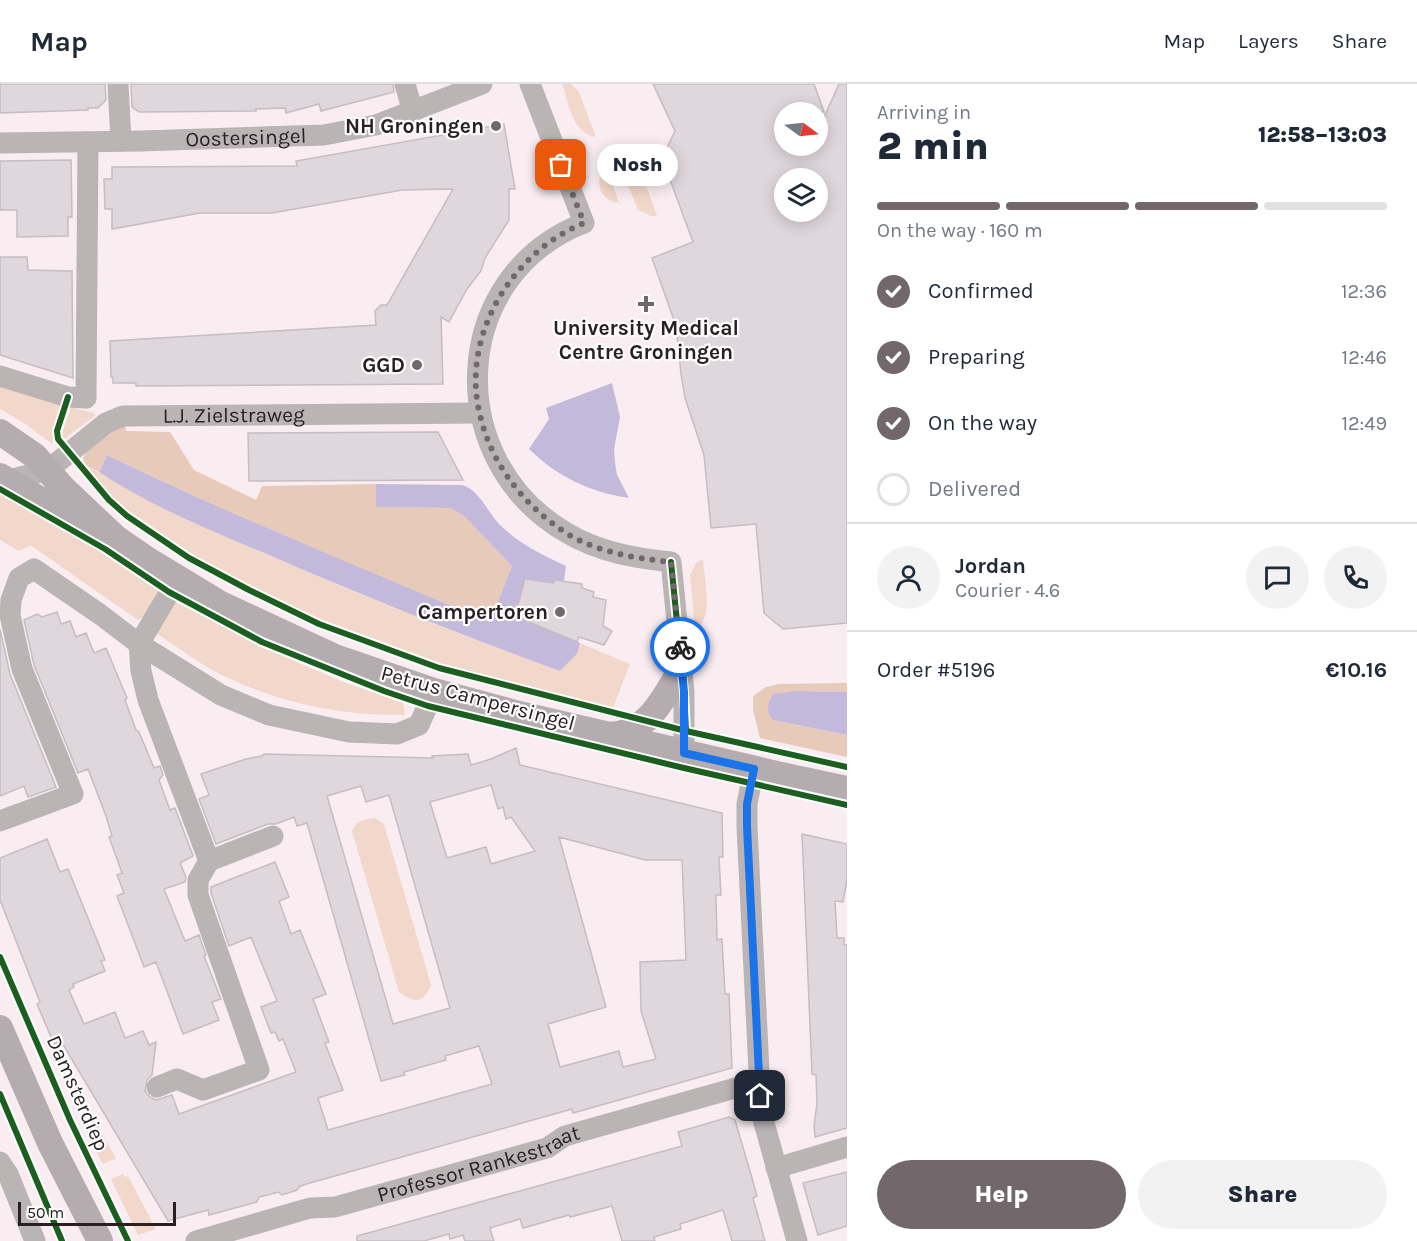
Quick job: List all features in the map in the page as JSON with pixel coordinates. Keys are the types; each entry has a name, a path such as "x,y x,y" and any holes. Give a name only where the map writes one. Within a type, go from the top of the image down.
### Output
{"main road":[{"name":"Petrus Campersingel","path":"0,432 35,456 64,489 116,538"},
{"name":"Petrus Campersingel","path":"4,478 75,519 116,538 178,579 229,608 302,644 367,670 434,691 608,735 847,789"},
{"path":"608,735 629,732 649,719 682,668"},
{"path":"0,1028 45,1132 100,1241"},
{"path":"0,1063 31,1139 80,1241"}],"street":[{"path":"118,84 121,141"},
{"path":"405,84 413,112"},
{"name":"Oostersingel","path":"0,143 324,135 376,125 482,84"},
{"path":"530,84 584,223 554,238 537,252 521,267 495,303 480,346 477,391 479,413 489,443 503,471 529,504 546,519 565,532 606,551 630,557 671,562 682,668 686,731 684,753"},
{"path":"86,398 88,142"},
{"path":"0,376 68,397 86,398 114,418 48,470 4,478"},
{"name":"L.J. Zielstraweg","path":"114,418 479,413"},
{"name":"Petrus Campersingel","path":"0,821 73,794 22,669 10,615 11,600 19,578 34,569 139,644 221,695 269,715 336,730 397,734 419,725 434,691"},
{"path":"178,579 139,644 141,671 148,700 209,861"},
{"path":"754,769 747,804 747,826 761,1112 797,1241"},
{"path":"157,1087 177,1079 203,1090 259,1070 198,895 198,880 209,861 273,836"},
{"name":"Professor Rankestraat","path":"196,1241 310,1208 335,1207 547,1148 565,1136 760,1081"},
{"path":"776,1168 847,1147"},
{"path":"0,1162 8,1174 35,1241"}],"shaded area":[{"path":"562,84 571,84 579,92 596,137 588,135 577,124"},
{"path":"627,158 638,163 657,216 651,216 638,210 618,161"},
{"path":"607,167 619,203 607,198 600,189 600,178"},
{"path":"612,383 620,417 614,449 615,462 617,475 629,498 601,492 575,482 551,468 529,449 549,419 546,408"},
{"path":"0,386 62,404 52,444 27,425 0,409"},
{"path":"71,407 94,413 95,416 63,440 62,433"},
{"path":"125,424 126,431 170,432 194,470 256,500 262,486 376,484 376,507 450,508 464,516 512,566 490,622 250,521 107,455 99,472 85,465 83,458 90,446 107,433"},
{"path":"107,455 345,562 490,622 512,566 464,516 450,508 376,507 376,484 462,485 478,496 499,524 514,537 566,566 564,581 555,580 553,583 526,579 515,616 580,643 577,654 560,671 451,630 307,571 183,518 119,485 99,472"},
{"path":"85,465 173,513 217,533 345,588 560,671 577,654 580,643 630,664 613,708 447,666 351,633 265,594 200,559 119,506"},
{"path":"0,494 85,541 158,590 146,616 138,620 30,545 19,551 0,540"},
{"path":"703,559 707,608 705,617 695,630 690,575 696,563"},
{"path":"175,602 278,654 341,681 403,703 405,715 355,713 307,705 260,691 214,671 156,633"},
{"path":"847,683 847,692 798,691 773,720 847,735 847,757 760,738 753,710 753,696 766,687 779,684"},
{"path":"798,691 847,692 847,735 773,720 768,707 773,694"},
{"path":"375,818 384,824 431,985 425,996 418,1000 413,1000 399,992 352,831 361,821"},
{"path":"94,1120 116,1158 103,1164 83,1125"},
{"path":"123,1174 125,1177 128,1176 156,1229 138,1235 111,1179"}],"building":[{"path":"0,84 105,84 106,100 98,108 88,108 88,110 0,113"},
{"path":"131,84 393,84 394,92 321,111 319,104 286,113 285,108 256,109 256,111 139,112 132,107"},
{"path":"653,84 814,84 820,102 774,102 774,156 828,156 828,109 839,84 847,84 847,623 783,629 764,613 756,524 711,528 704,455 685,398 676,326 652,258 693,242 662,158 675,131"},
{"path":"504,124 515,189 509,189 509,220 449,322 441,317 443,384 136,386 136,383 113,383 110,341 376,325 375,311 381,305 387,305 453,189 402,190 272,213 200,213 112,229 112,209 105,209 104,179 112,179 112,167 297,166 296,161"},
{"path":"71,160 72,217 68,217 68,236 17,237 17,210 0,210 0,161"},
{"path":"0,257 27,257 28,270 72,271 73,378 0,355"},
{"path":"438,432 463,480 249,481 248,433"},
{"name":"Campertoren","path":"525,579 582,584 582,588 594,592 593,597 606,600 603,626 612,631 604,645 579,637 577,642 515,616"},
{"path":"57,612 61,624 70,621 76,637 86,633 94,653 106,648 127,698 125,700 136,730 139,732 154,768 160,766 163,775 159,780 170,810 175,808 193,856 180,863 186,877 185,882 164,889 185,941 199,935 206,955 204,956 221,999 212,1002 219,1020 183,1034 156,962 144,967 117,896 124,893 117,875 122,873 109,837 112,836 106,816 88,769 78,773 34,665 24,620 37,614 42,617"},
{"path":"0,629 10,674 56,787 28,797 24,786 0,796"},
{"path":"516,748 520,765 722,813 723,857 719,857 721,895 716,895 717,940 722,939 725,994 729,994 732,1068 573,1113 572,1109 310,1183 282,1195 278,1192 259,1197 257,1202 209,1215 208,1210 168,1221 61,1041 54,1044 37,1004 40,1002 0,900 0,858 47,839 60,872 68,869 105,960 101,961 105,971 73,984 74,987 69,990 84,1024 115,1012 125,1038 143,1031 149,1045 156,1042 152,1075 147,1080 145,1091 156,1100 172,1095 179,1114 296,1072 283,1039 279,1041 275,1032 271,1033 261,1007 277,1001 251,937 229,946 211,893 211,887 275,862 289,897 279,901 291,934 300,930 326,994 313,999 329,1042 325,1043 343,1090 318,1098 328,1130 492,1084 479,1046 445,1056 446,1060 404,1072 405,1075 381,1081 307,823 297,826 294,817 276,824 268,824 216,844 199,799 209,795 201,774 264,754 433,758 432,756 468,754 471,765","holes":["491,785 498,809 503,807 506,819 511,817 535,851 491,864 486,847 447,858 430,802","361,786 366,802 389,795 450,1008 393,1024 327,796","559,837 645,860 682,860 686,960 640,962 641,1011 656,1059 623,1067 619,1051 560,1067 548,1024 606,1007"]},
{"path":"802,834 847,844 847,880 843,902 835,901 837,938 844,938 844,945 847,945 847,1128 815,1137 816,1075 812,1074"},
{"path":"729,1117 735,1120 752,1178 757,1196 753,1198 765,1241 732,1241 723,1210 680,1224 681,1229 654,1237 655,1241 622,1241 612,1206 523,1228 520,1219 490,1228 494,1241 465,1241 463,1235 450,1239 449,1234 424,1241 357,1241 357,1236 682,1146 678,1132"},
{"path":"847,1172 847,1226 818,1235 803,1183"}],"cycle path":[{"path":"68,397 57,431 58,439 109,500 127,516 189,558 319,624 439,668 686,731 847,767"},
{"path":"0,489 105,549 169,592 262,642 384,691 428,706 847,805"},
{"path":"671,562 686,731"},
{"name":"Damsterdiep","path":"0,957 70,1120 128,1241"},
{"path":"0,1094 62,1241"}],"way so far":[{"path":"561,165 584,223 554,238 537,252 521,267 495,303 480,346 477,368 479,413 493,453 503,471 529,504 546,519 585,543 606,551 630,557 671,562 680,647"}],"place":[{"name":"NH Groningen","path":"496,126"},
{"name":"Nosh","path":"561,165"},
{"name":"University Medical Centre Groningen","path":"646,304"},
{"name":"GGD","path":"417,365"},
{"name":"Campertoren","path":"560,612"}],"route":[{"path":"680,647 686,731 684,753 754,769 747,804 747,826 760,1096"}]}
